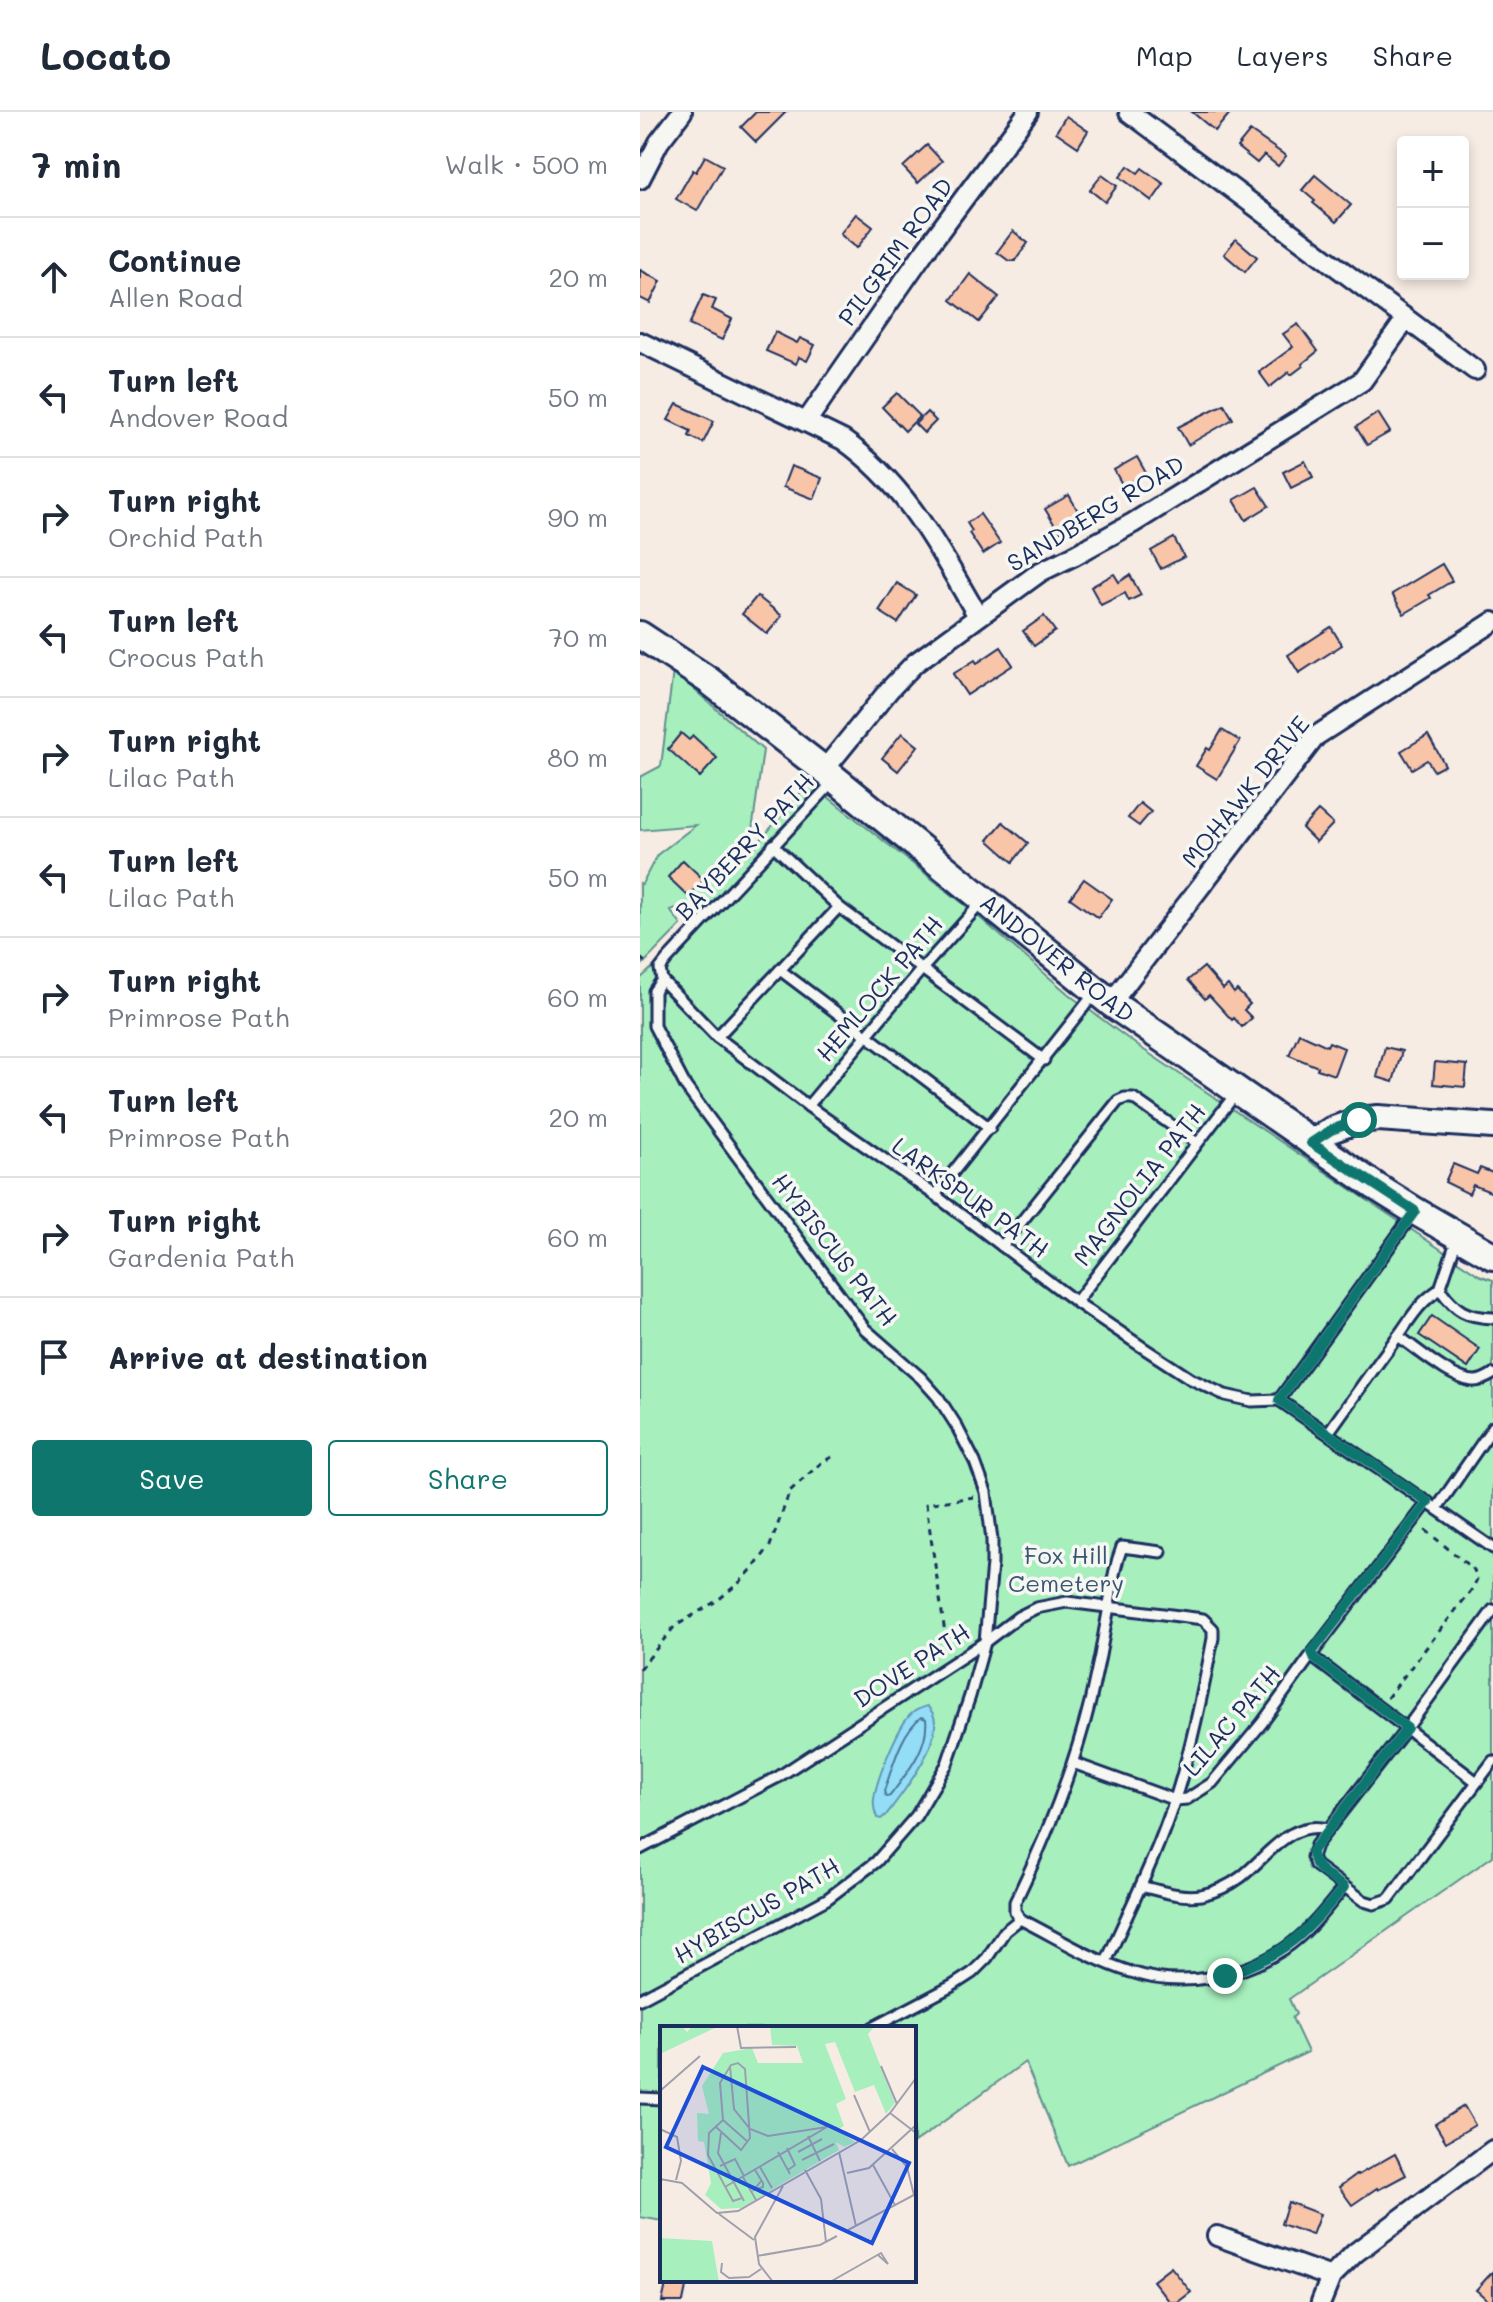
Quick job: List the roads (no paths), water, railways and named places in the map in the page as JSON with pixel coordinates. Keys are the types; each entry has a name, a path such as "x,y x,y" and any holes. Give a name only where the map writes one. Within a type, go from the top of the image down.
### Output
{"main road":[{"name":"ANDOVER ROAD","path":"640,635 708,680 830,775 1104,997 1311,1143 1415,1211 1493,1256"}],"street":[{"path":"640,179 659,142 682,112"},
{"name":"PILGRIM ROAD","path":"806,422 924,252 1028,112"},
{"path":"1129,112 1475,370"},
{"name":"SANDBERG ROAD","path":"830,775 880,701 915,663 1040,572 1133,523 1362,381 1406,319"},
{"path":"640,342 843,440 868,457 898,488 928,531 978,616"},
{"name":"MOHAWK DRIVE","path":"1104,997 1316,736 1493,622"},
{"path":"1311,1143 1331,1130 1359,1120 1378,1118 1493,1126"},
{"path":"1321,2302 1331,2277 1355,2253 1493,2150"},
{"path":"1217,2236 1331,2277"}],"lane":[{"name":"BAYBERRY PATH","path":"662,980 660,969 667,960 773,845 830,775"},
{"path":"773,845 839,907 1044,1060"},
{"name":"HEMLOCK PATH","path":"808,1106 921,970 984,900"},
{"path":"717,1037 839,907"},
{"path":"780,970 990,1128"},
{"name":"LARKSPUR PATH","path":"662,980 717,1037 1076,1302 1191,1379 1213,1390 1252,1401 1279,1400"},
{"name":"HYBISCUS PATH","path":"640,1999 814,1907 852,1882 876,1862 916,1816 947,1764 985,1642 992,1540 986,1495 975,1462 938,1397 865,1329 686,1087 654,1026 654,991 662,980"},
{"path":"935,1195 1044,1060 1104,997"},
{"name":"MAGNOLIA PATH","path":"1076,1302 1237,1092"},
{"path":"1002,1246 1118,1101 1133,1098 1197,1143"},
{"path":"1415,1211 1279,1400 1493,1548"},
{"path":"1328,1433 1414,1310 1440,1289 1459,1237"},
{"path":"1440,1289 1459,1310 1493,1318"},
{"path":"1398,1336 1464,1379 1477,1381 1493,1374"},
{"name":"LILAC PATH","path":"1175,1800 1187,1799 1212,1783 1262,1723 1414,1521 1433,1505 1493,1427"},
{"path":"1161,1552 1122,1547 1114,1568 1090,1703 1073,1763 1040,1849 1015,1902 1015,1911 1020,1919 1131,1973 1162,1980 1193,1979 1225,1976 1286,1948 1314,1923 1344,1887"},
{"name":"DOVE PATH","path":"640,1849 778,1777 985,1642 1018,1617 1046,1605 1067,1602 1203,1619 1213,1629 1196,1727 1175,1800"},
{"path":"1493,1610 1312,1851 1315,1865 1369,1903 1379,1904 1389,1899 1493,1761"},
{"name":"LILAC PATH","path":"1312,1654 1477,1782"},
{"path":"1073,1763 1175,1800 1141,1886 1106,1962"},
{"path":"1141,1886 1178,1896 1212,1893 1242,1876 1272,1847 1290,1835 1306,1828 1328,1829"},
{"path":"876,2026 972,1973 987,1958 1005,1931 1020,1919"},
{"path":"640,2098 660,2099"}],"water":[{"path":"927,1706 934,1716 935,1729 924,1760 887,1814 881,1819 877,1818 874,1799 888,1755 910,1715"}],"park label":[{"name":"Fox Hill Cemetery","path":"1066,1570"}]}
